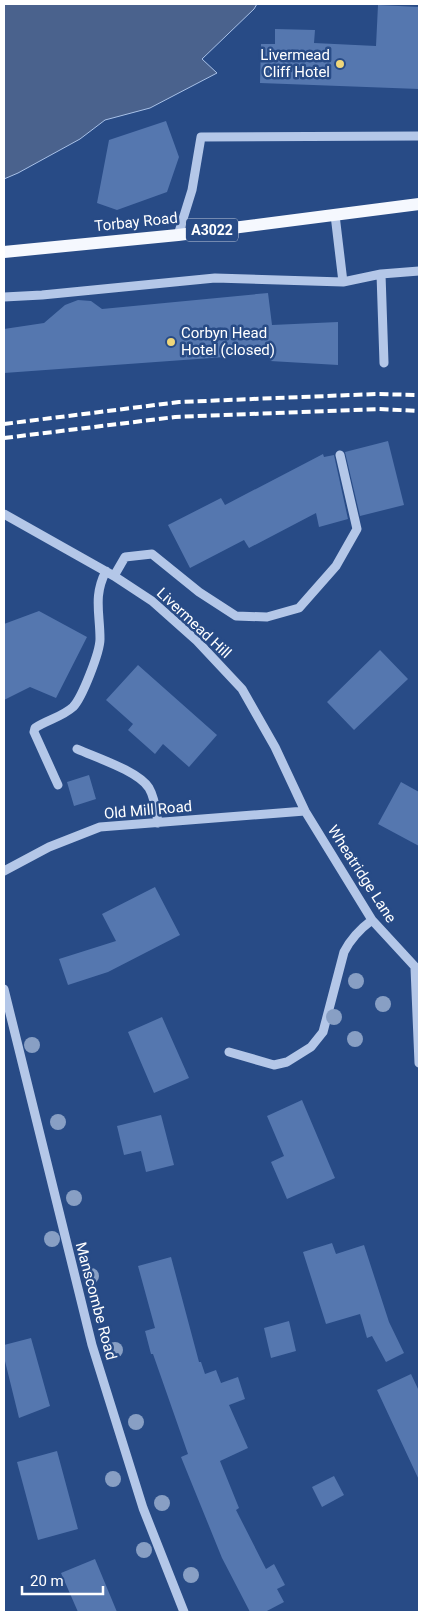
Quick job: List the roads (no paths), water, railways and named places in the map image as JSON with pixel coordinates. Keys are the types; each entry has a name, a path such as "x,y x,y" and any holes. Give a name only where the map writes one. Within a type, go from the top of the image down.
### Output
{"main road":[{"name":"Torbay Road","path":"4,252 178,235 419,204"}],"street":[{"path":"178,235 192,190 201,137 419,136"},
{"path":"335,215 343,282"},
{"path":"4,297 215,278 343,282 381,274 419,271"},
{"path":"381,274 384,363"},
{"path":"58,785 34,732 35,728 66,713 79,700 99,649 98,592 101,581 125,557 152,554 199,592 236,616 267,617 299,608 336,566 357,528 340,455"},
{"name":"Livermead Hill","path":"4,514 110,573 152,601 197,641 242,689 275,747 305,811"},
{"path":"78,749 136,776 148,787 153,797 158,822"},
{"name":"Old Mill Road","path":"4,871 49,847 100,827 305,811"},
{"name":"Wheatridge Lane","path":"305,811 372,920 417,970"},
{"path":"230,1052 274,1065 287,1062 311,1047 323,1032 344,952 349,941 361,928 372,920"},
{"path":"417,970 419,1063"},
{"name":"Manscombe Road","path":"4,989 92,1345 143,1508 184,1612"}],"water":[{"path":"4,4 257,4 202,59 217,73 150,108 105,120 80,139 4,179"}],"railway":[{"path":"4,424 179,402 376,394 419,395"},
{"path":"4,438 175,417 379,409 419,411"}],"place":[{"name":"Livermead Cliff Hotel","path":"340,64"},
{"name":"Corbyn Head Hotel (closed)","path":"171,342"}]}
